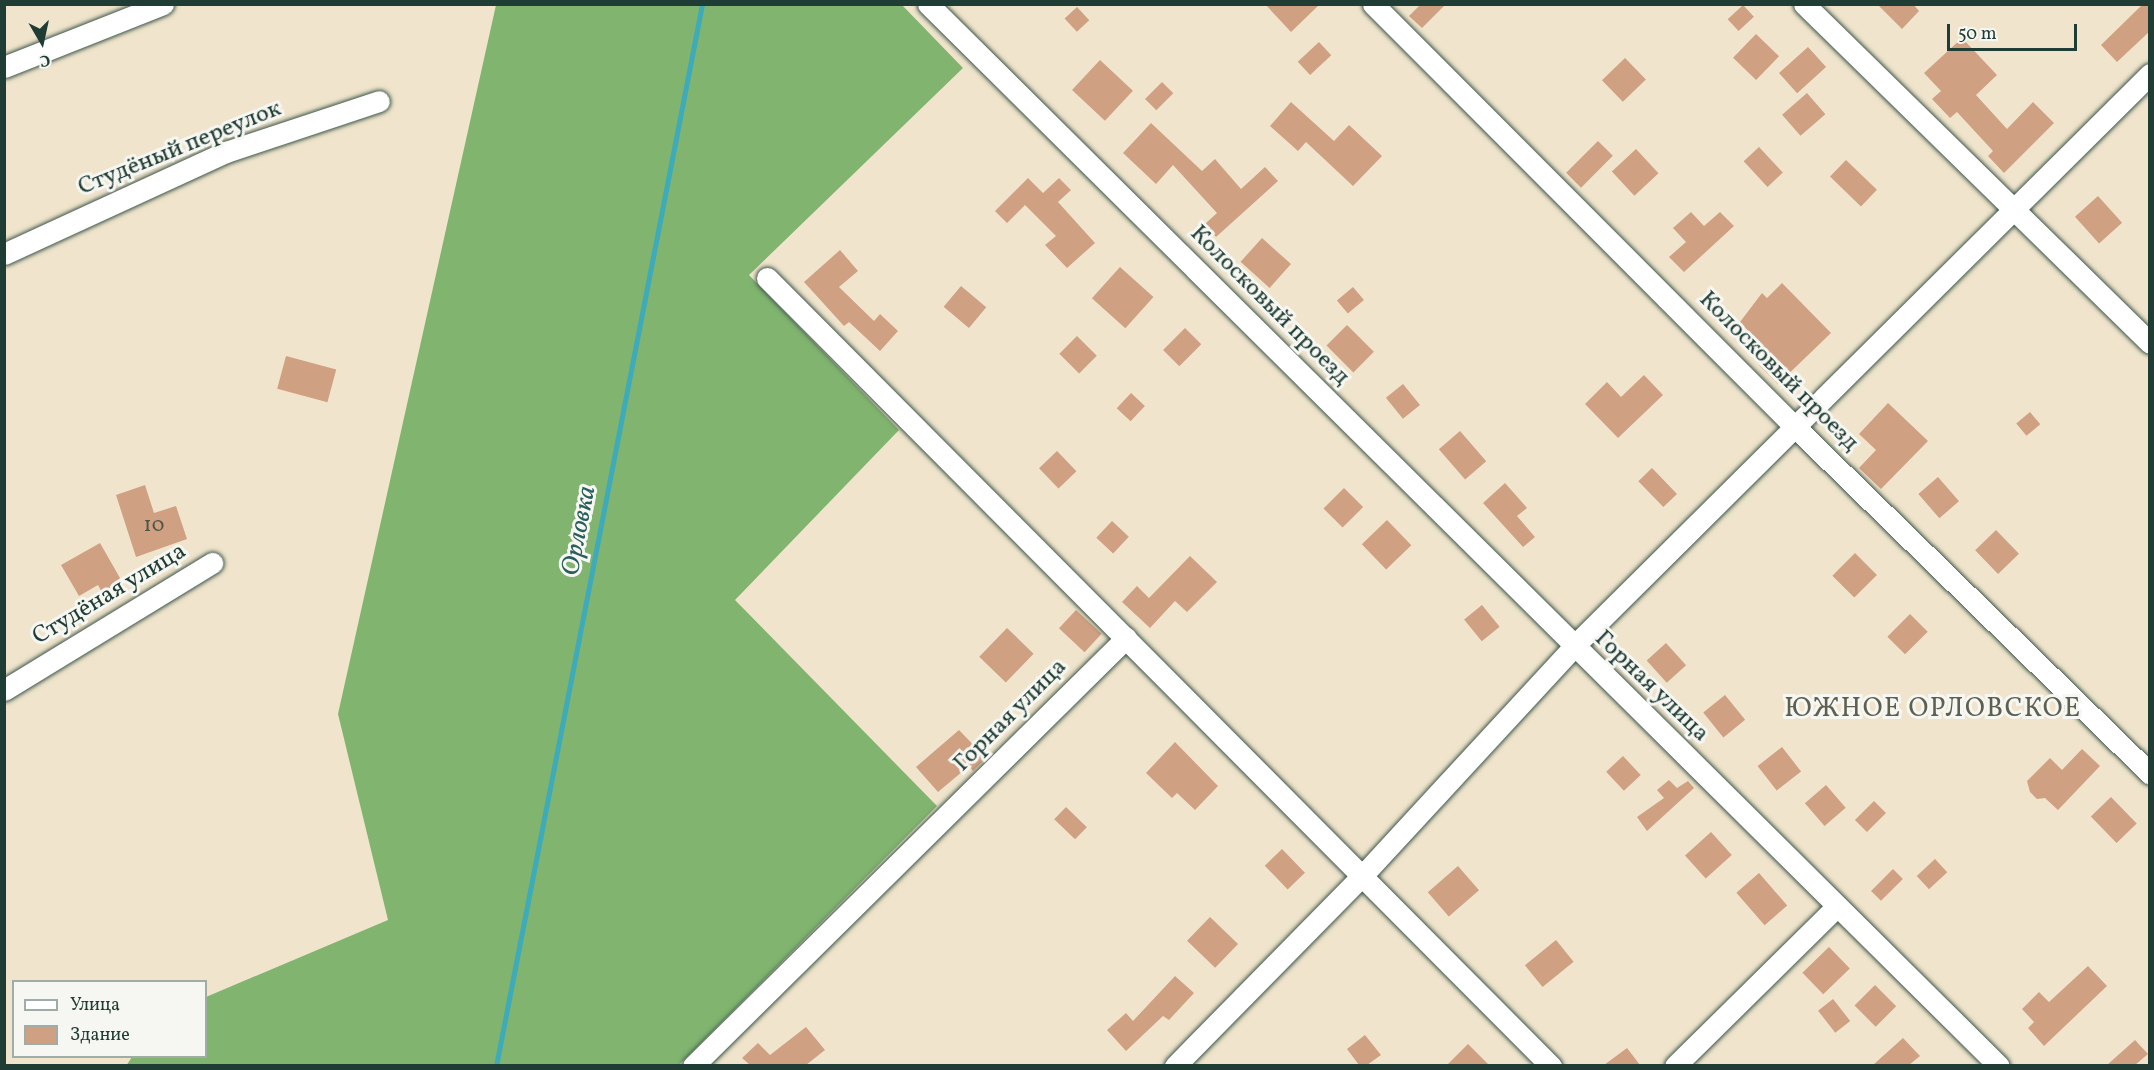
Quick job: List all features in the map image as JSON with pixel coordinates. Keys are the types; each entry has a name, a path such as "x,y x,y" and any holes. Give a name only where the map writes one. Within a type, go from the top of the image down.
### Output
{"street":[{"path":"4,67 163,4"},
{"name":"Колосковый проезд","path":"928,4 1576,644"},
{"name":"Колосковый проезд","path":"1373,4 1795,427 2150,773"},
{"path":"1804,4 2150,343"},
{"path":"1576,644 2150,74"},
{"name":"Студёный переулок","path":"4,254 226,152 379,101"},
{"path":"767,278 1551,1065"},
{"name":"Студёная улица","path":"4,690 212,563"},
{"name":"Горная улица","path":"693,1065 1126,638"},
{"name":"Горная улица","path":"1175,1065 1362,876 1576,644 1836,907 1999,1065"},
{"path":"1675,1065 1836,907"}],"green space":[{"path":"496,5 902,5 963,68 749,275 899,430 735,600 937,806 679,1065 126,1066 131,1058 207,1058 207,997 388,920 338,714"}],"building":[{"path":"1265,4 1320,4 1291,32"},
{"path":"1421,4 1446,4 1422,28 1409,16"},
{"path":"1877,4 1913,4 1919,11 1902,29"},
{"path":"2143,4 2150,4 2150,31 2117,62 2101,45"},
{"path":"1743,5 1754,17 1739,31 1728,19"},
{"path":"1077,7 1089,20 1077,32 1065,19"},
{"path":"1756,34 1779,56 1756,80 1733,58"},
{"path":"1962,38 1997,75 1976,95 2007,129 2033,102 2054,123 2004,173 1988,156 1993,151 1957,112 1950,118 1932,99 1941,91 1924,73"},
{"path":"1319,42 1331,55 1310,75 1298,62"},
{"path":"1808,47 1826,67 1797,93 1779,73"},
{"path":"1625,58 1646,80 1623,102 1602,80"},
{"path":"1100,60 1133,91 1105,121 1072,90"},
{"path":"1162,82 1173,93 1156,110 1145,99"},
{"path":"1807,93 1825,114 1800,136 1782,115"},
{"path":"1291,102 1334,141 1349,125 1382,156 1353,186 1306,142 1298,151 1270,126"},
{"path":"1151,123 1202,171 1215,159 1241,189 1265,167 1278,181 1216,237 1205,224 1217,213 1173,165 1156,184 1123,153"},
{"path":"1598,141 1613,156 1581,188 1566,173"},
{"path":"1759,147 1783,173 1768,187 1744,161"},
{"path":"1636,149 1659,173 1634,196 1612,172"},
{"path":"1846,160 1877,190 1861,206 1830,177"},
{"path":"1028,178 1043,193 1059,178 1071,190 1058,202 1095,243 1067,268 1045,245 1056,236 1025,205 1007,223 995,211"},
{"path":"2098,196 2122,223 2099,243 2075,217"},
{"path":"1691,212 1704,226 1720,212 1734,226 1684,272 1669,257 1686,242 1673,228"},
{"path":"1262,238 1291,264 1270,288 1241,262"},
{"path":"840,250 858,271 839,287 874,321 880,314 898,331 880,351 849,322 844,326 804,282"},
{"path":"1120,267 1153,297 1125,328 1092,298"},
{"path":"1782,283 1831,333 1778,384 1759,365 1770,354 1740,322 1762,293 1767,298"},
{"path":"961,286 986,307 969,328 944,307"},
{"path":"1353,287 1364,300 1348,314 1337,300"},
{"path":"1347,325 1374,352 1353,372 1326,346"},
{"path":"1185,328 1201,344 1179,366 1163,350"},
{"path":"1077,336 1097,356 1079,373 1059,354"},
{"path":"286,356 336,369 327,402 277,389"},
{"path":"1644,375 1663,395 1618,438 1585,404 1607,382 1621,397"},
{"path":"1403,384 1420,405 1403,419 1386,398"},
{"path":"1131,393 1145,406 1131,421 1117,408"},
{"path":"1888,403 1928,441 1881,489 1859,468 1876,450 1859,434"},
{"path":"2030,412 2040,424 2026,436 2016,424"},
{"path":"1460,431 1486,461 1465,480 1439,449"},
{"path":"1057,451 1076,471 1058,489 1039,468"},
{"path":"1652,468 1677,494 1663,507 1638,481"},
{"path":"1938,477 1959,501 1939,518 1918,494"},
{"path":"1505,483 1527,508 1517,516 1535,537 1523,547 1483,503"},
{"path":"145,485 154,513 176,506 187,539 136,557 116,495"},
{"path":"1344,488 1363,507 1343,528 1323,509"},
{"path":"1387,520 1411,545 1386,569 1362,544"},
{"path":"1112,521 1129,537 1113,554 1096,538"},
{"path":"1996,530 2019,554 1998,574 1975,550"},
{"path":"100,543 124,585 104,596 98,585 79,596 61,565"},
{"path":"1855,553 1877,575 1854,598 1832,576"},
{"path":"1190,556 1217,582 1187,612 1175,601 1150,628 1122,602 1137,586 1149,598"},
{"path":"1482,605 1500,627 1482,641 1464,619"},
{"path":"1076,610 1102,634 1085,652 1059,628"},
{"path":"1910,614 1928,632 1905,654 1887,637"},
{"path":"1007,628 1034,654 1006,682 979,657"},
{"path":"1666,643 1686,665 1667,683 1647,660"},
{"path":"1725,695 1745,720 1723,737 1703,713"},
{"path":"959,730 986,758 973,771 969,766 938,792 916,767"},
{"path":"1175,742 1218,786 1195,810 1177,793 1172,798 1146,773"},
{"path":"1782,747 1801,771 1777,791 1758,766"},
{"path":"2082,749 2100,766 2058,810 2045,798 2037,799 2030,792 2027,781 2050,758 2062,770"},
{"path":"1623,756 1641,775 1624,791 1606,772"},
{"path":"1669,780 1677,788 1688,781 1694,788 1647,831 1637,817 1664,798 1657,790"},
{"path":"1826,785 1846,808 1825,826 1805,803"},
{"path":"2111,797 2137,824 2117,843 2091,816"},
{"path":"1874,801 1886,813 1867,832 1855,820"},
{"path":"1066,807 1087,827 1075,839 1054,819"},
{"path":"1711,832 1732,855 1706,878 1685,855"},
{"path":"1282,849 1305,873 1288,889 1265,866"},
{"path":"1935,859 1947,872 1929,889 1917,876"},
{"path":"1458,866 1479,890 1449,916 1428,892"},
{"path":"1893,869 1903,879 1881,901 1871,891"},
{"path":"1759,873 1787,905 1765,925 1736,893"},
{"path":"1210,917 1238,944 1215,968 1187,941"},
{"path":"1556,940 1574,962 1543,987 1525,965"},
{"path":"1829,947 1850,969 1823,994 1802,973"},
{"path":"2088,966 2107,986 2044,1046 2028,1028 2034,1022 2022,1009 2039,992 2049,1002"},
{"path":"1175,976 1194,993 1169,1020 1163,1016 1126,1051 1107,1030 1126,1013 1133,1021"},
{"path":"1875,985 1896,1006 1876,1027 1854,1006"},
{"path":"1833,999 1850,1021 1835,1033 1818,1011"},
{"path":"806,1027 825,1050 806,1065 750,1065 742,1058 758,1043 770,1055"},
{"path":"1365,1035 1381,1055 1367,1065 1359,1065 1347,1049"},
{"path":"1903,1038 1920,1056 1909,1065 1873,1065"},
{"path":"2135,1040 2148,1054 2135,1065 2107,1065"},
{"path":"1468,1044 1489,1065 1447,1065"},
{"path":"1627,1048 1640,1065 1604,1065"}],"waterway":[{"name":"Орловка","path":"496,1066 702,4"}],"district":[{"name":"ЮЖНОЕ ОРЛОВСКОЕ","path":"1933,710"}]}
